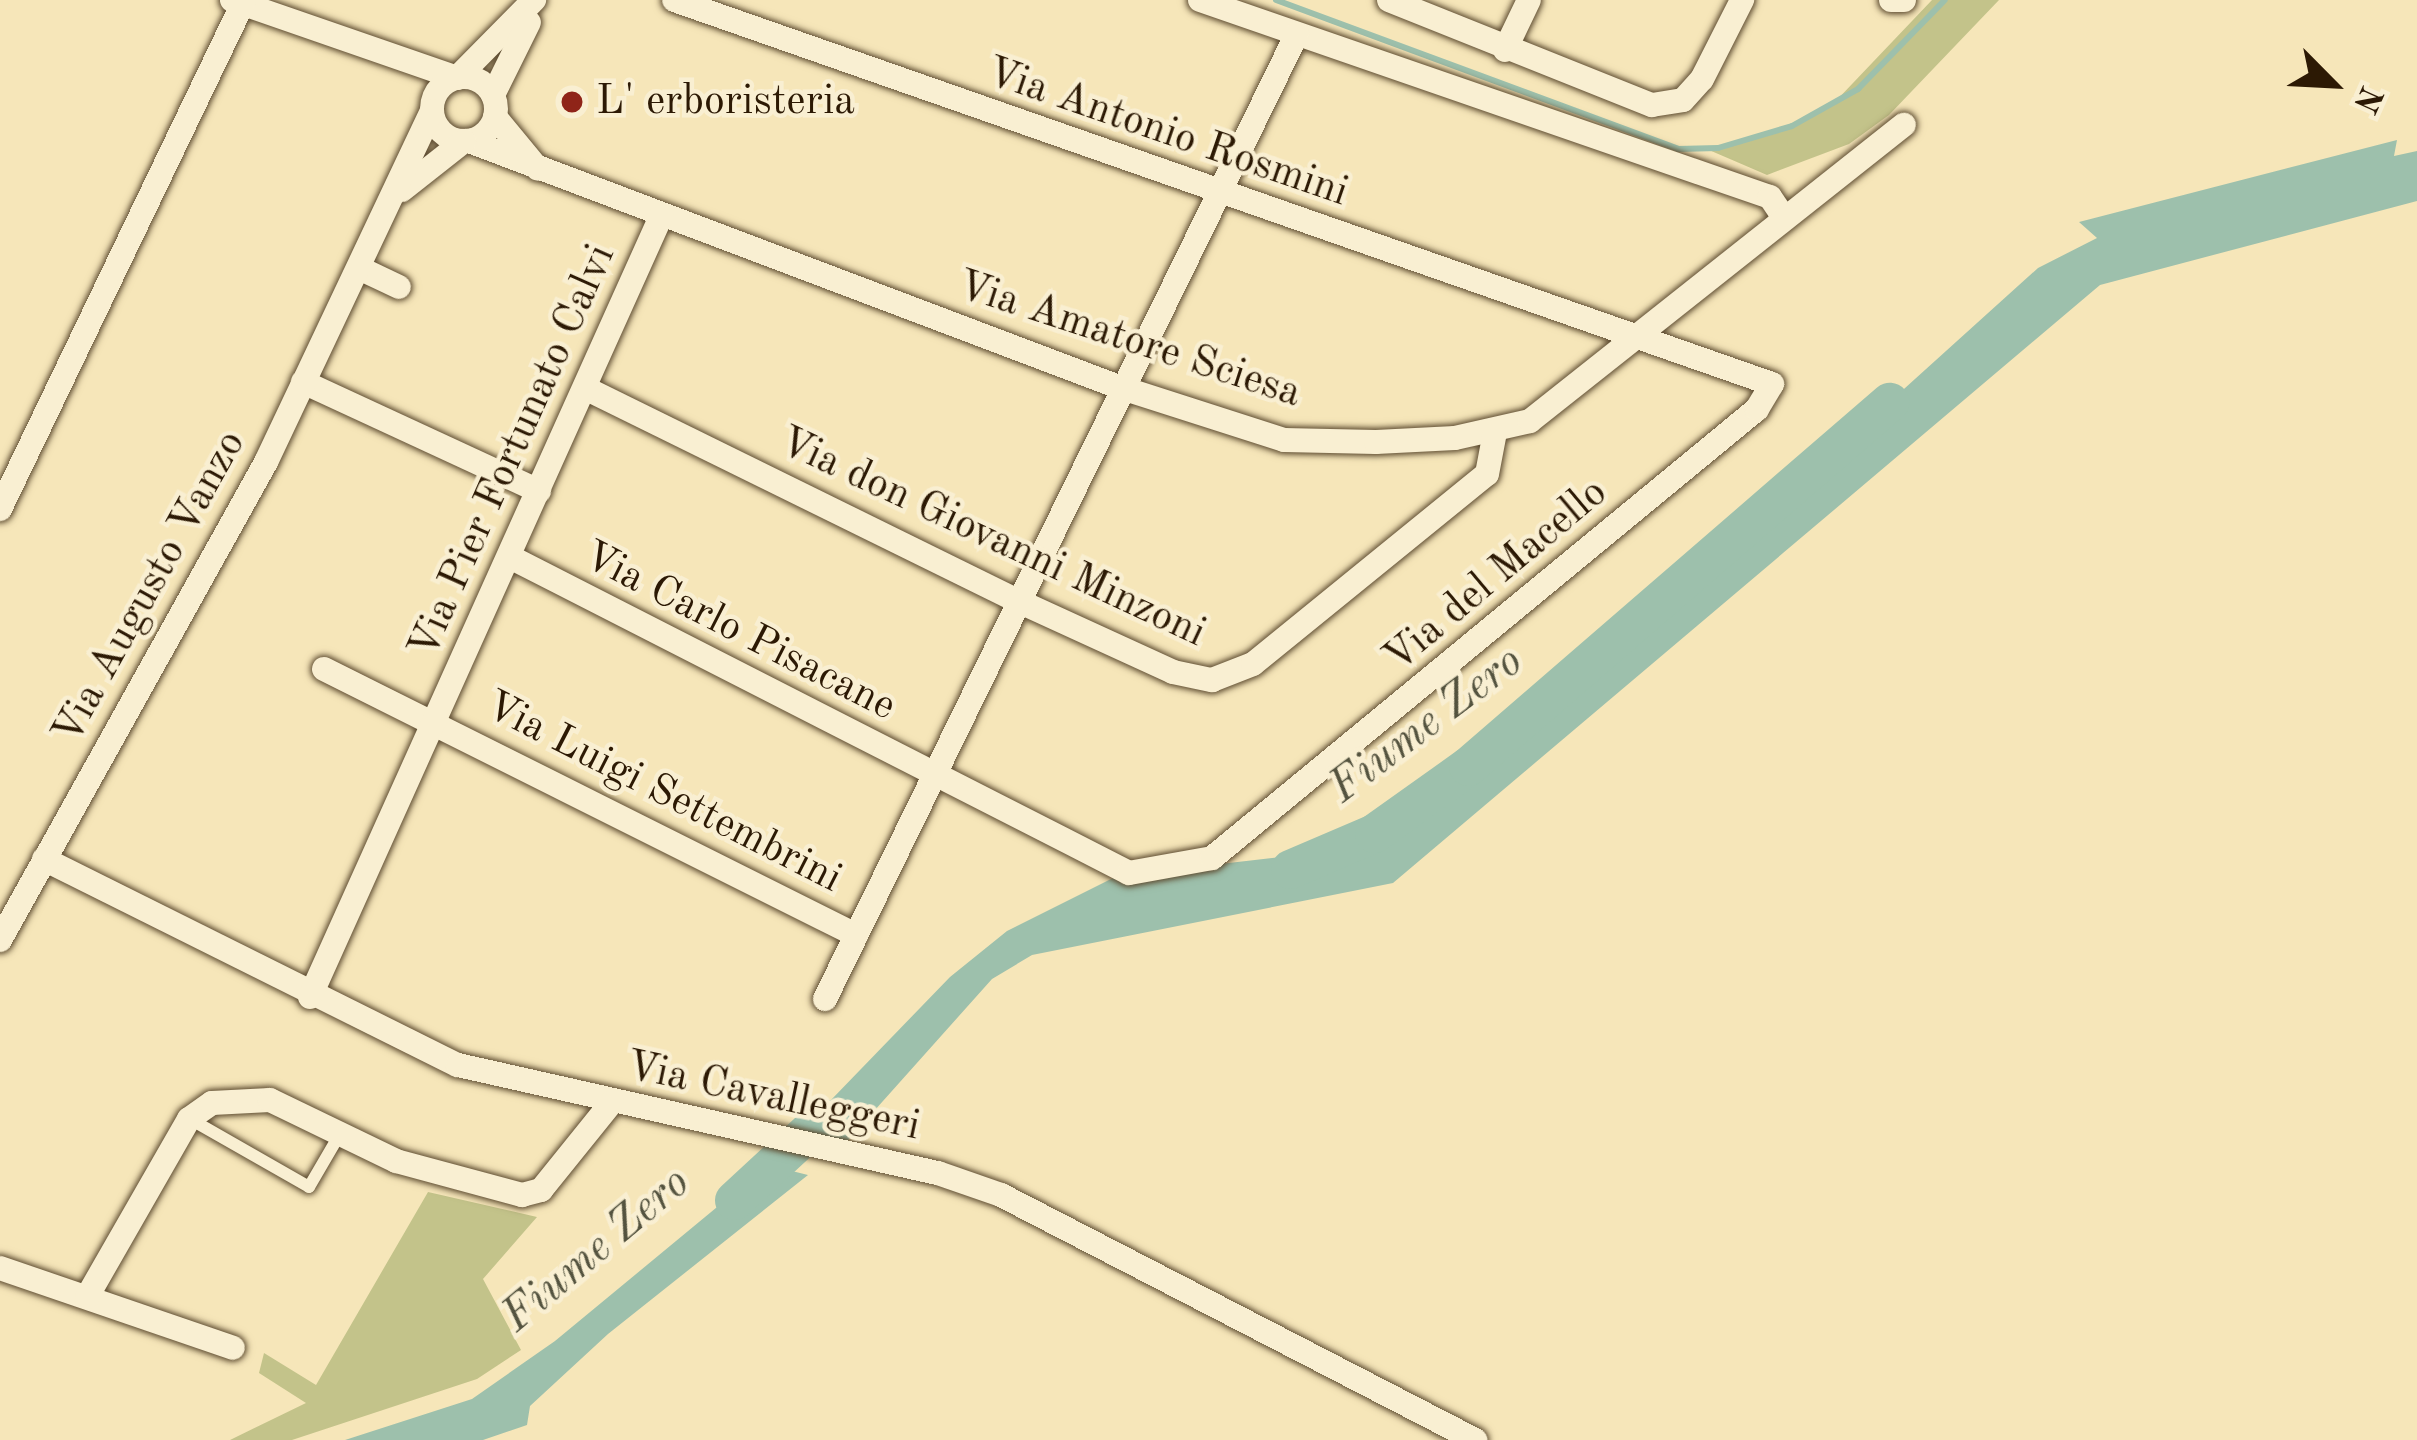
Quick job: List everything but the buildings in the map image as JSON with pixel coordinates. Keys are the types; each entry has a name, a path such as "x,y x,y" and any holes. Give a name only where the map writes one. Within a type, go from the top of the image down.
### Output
{"street":[{"name":"Via Augusto Vanzo","path":"0,940 218,553 433,104 537,0"},
{"name":"Via Augusto Vanzo","path":"388,205 416,176 467,141 494,106 537,0"},
{"name":"Via Antonio Rosmini","path":"674,0 1634,338"},
{"path":"1200,0 1770,197 1783,216"},
{"path":"1389,0 1652,106 1683,100 1742,0"},
{"path":"1504,50 1529,0"},
{"path":"1891,0 1904,0"},
{"path":"0,509 237,2 287,8 404,60 478,80 539,171"},
{"path":"825,999 1118,386 1297,34"},
{"path":"404,60 499,41"},
{"path":"404,60 433,104 445,136 467,141"},
{"name":"Via Amatore Sciesa","path":"467,141 1118,386 1284,440 1495,432 1530,421 1783,216 1904,125"},
{"path":"416,176 468,159 507,159"},
{"name":"Via Pier Fortunato Calvi","path":"310,997 662,214"},
{"path":"358,268 399,286"},
{"name":"Via del Macello","path":"1129,873 1212,858 1757,409 1772,384 1634,338"},
{"path":"303,382 539,491"},
{"name":"Via don Giovanni Minzoni","path":"585,388 1016,600 1173,672 1212,680 1253,664 1486,474 1495,432"},
{"name":"Via Carlo Pisacane","path":"510,557 1129,873"},
{"name":"Via Pier Fortunato Calvi","path":"325,669 435,721"},
{"name":"Via Luigi Settembrini","path":"435,721 856,934"},
{"name":"Via Cavalleggeri","path":"44,860 310,997 458,1065 838,1152 1000,1195 1475,1440"},
{"path":"87,1297 189,1119 242,1097 270,1100 396,1161 532,1194 612,1102"},
{"path":"0,1268 233,1348"}],"lane":[{"path":"189,1119 309,1187 340,1134"}],"green space":[{"path":"1932,0 1999,0 1889,115 1849,144 1767,175 1709,150 1773,134 1833,104"},
{"path":"428,1192 537,1217 483,1279 521,1350 477,1379 292,1440 230,1440 306,1403 259,1373 264,1353 316,1385"}],"shaded area":[{"path":"2397,140 2394,156 2417,151 2417,201 2100,285 1393,883 1032,955 992,979 841,1148 801,1131 950,977 1007,931 1117,876 1367,847 1730,546 2038,268 2097,238 2079,222"},
{"path":"768,1165 808,1175 608,1334 530,1406 527,1425 483,1440 345,1440 472,1399 555,1341"}],"waterway":[{"path":"1276,0 1678,149 1718,148 1792,126 1858,89 1945,0"},
{"name":"Fiume Zero","path":"1290,869 1374,833 1468,766 1889,402"},
{"name":"Fiume Zero","path":"734,1200 823,1118"}],"place":[{"name":"L' erboristeria","path":"572,102"}]}
